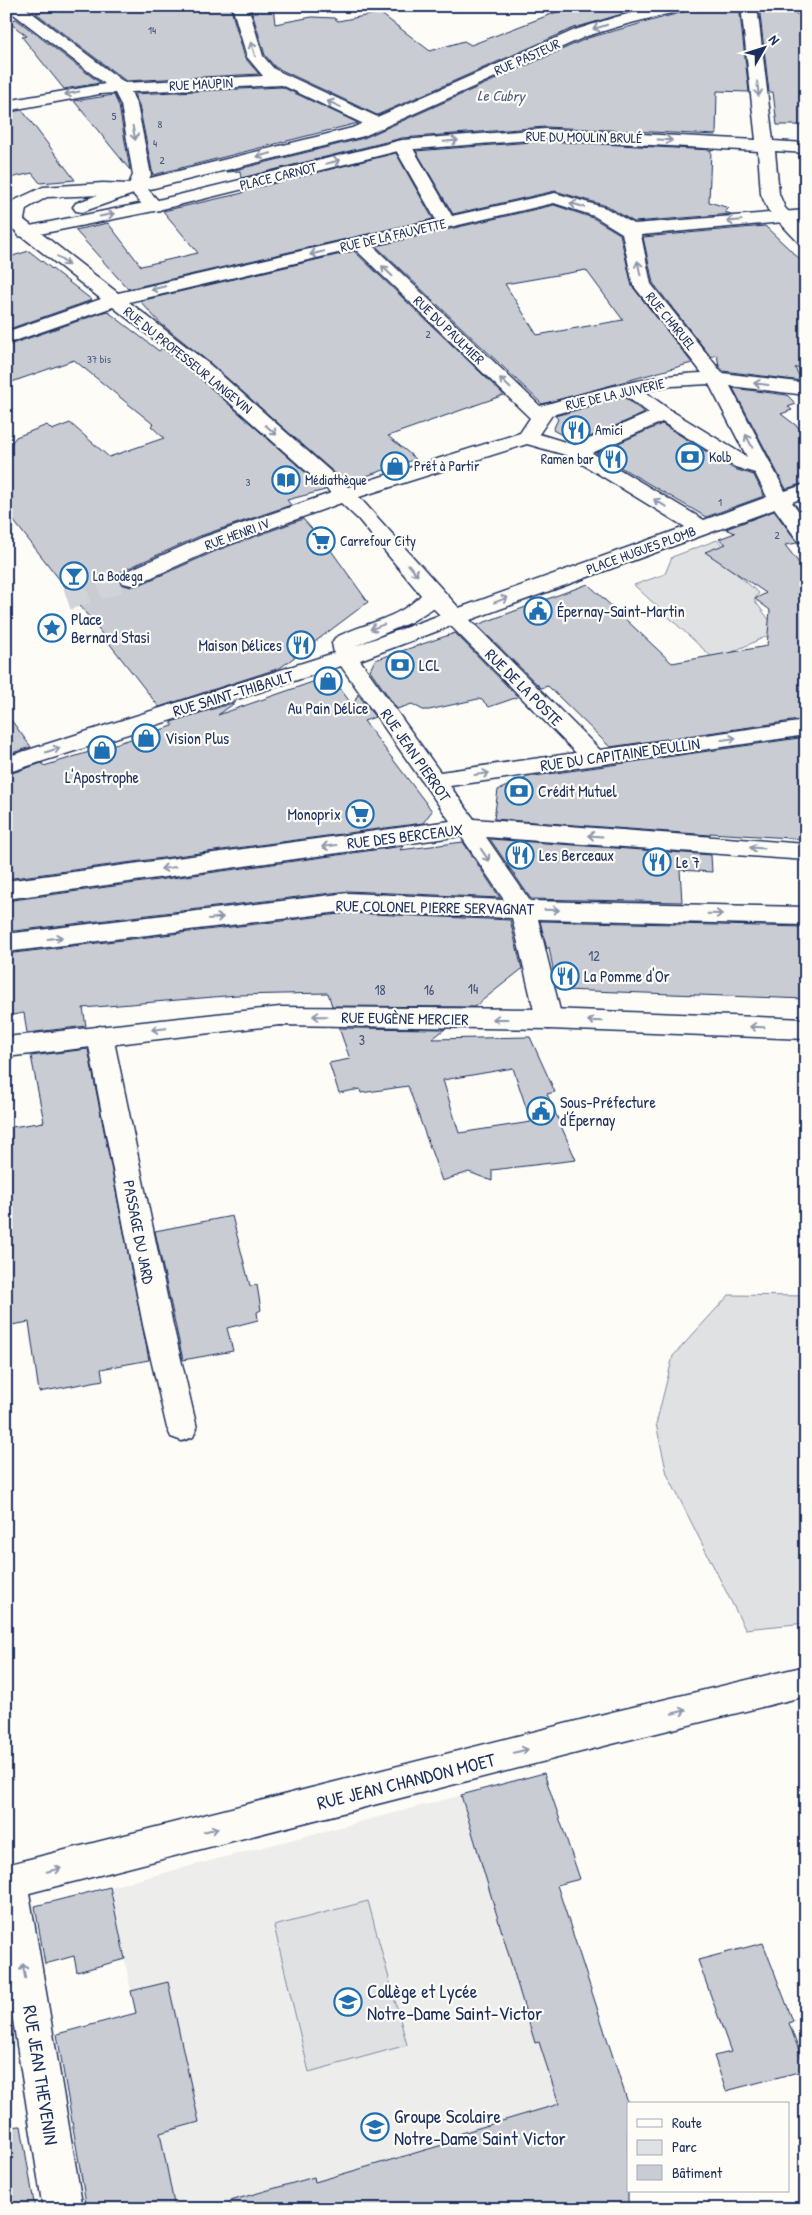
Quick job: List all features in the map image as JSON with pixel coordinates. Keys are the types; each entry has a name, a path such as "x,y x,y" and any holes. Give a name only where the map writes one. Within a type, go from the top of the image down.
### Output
{"street":[{"path":"12,6 120,87 129,105 142,175 133,188 154,206"},
{"path":"240,6 255,57 268,72 281,80 378,124 402,145 447,223"},
{"name":"RUE PASTEUR","path":"378,124 581,33 622,20 681,6"},
{"path":"749,6 766,144 770,194 782,216 806,240"},
{"name":"RUE MAUPIN","path":"6,106 84,90 281,80"},
{"name":"PLACE CARNOT","path":"25,232 133,188 358,132 378,124"},
{"name":"RUE DU MOULIN BRULÉ","path":"402,145 545,134 766,144 806,148"},
{"name":"PLACE CARNOT","path":"25,232 154,206 402,145"},
{"name":"PLACE CARNOT","path":"25,232 15,222 10,202 44,192 133,188"},
{"name":"RUE DE LA FAUVETTE","path":"6,338 113,299 555,198 600,212 631,230"},
{"path":"631,230 806,215"},
{"name":"RUE CHARUEL","path":"631,230 642,285 716,378 779,500 806,536"},
{"path":"6,240 25,232"},
{"name":"RUE DU PROFESSEUR LANGEVIN","path":"25,232 202,368 345,495"},
{"name":"RUE DU PAULMIER","path":"359,243 540,417"},
{"name":"RUE DE LA JUIVERIE","path":"540,417 545,411 627,388 672,380 716,378 806,390"},
{"path":"627,388 663,414 742,463 764,469"},
{"path":"576,452 663,414"},
{"path":"455,617 433,595 366,516 345,495 527,437 540,417"},
{"name":"PLACE HUGUES PLOMB","path":"527,437 576,452 702,528"},
{"path":"702,528 806,490"},
{"name":"RUE HENRI IV","path":"131,578 209,543 345,495"},
{"name":"PLACE HUGUES PLOMB","path":"455,617 702,528"},
{"path":"346,658 343,643 356,635 410,615 428,602 433,595"},
{"name":"RUE SAINT-THIBAULT","path":"6,765 346,658 455,617"},
{"name":"RUE DE LA POSTE","path":"455,617 594,758"},
{"name":"RUE JEAN PIERROT","path":"346,658 467,827 522,910 549,1019"},
{"name":"RUE DU CAPITAINE DEULLIN","path":"433,781 806,728"},
{"name":"RUE DES BERCEAUX","path":"6,890 467,827 806,852"},
{"name":"RUE COLONEL PIERRE SERVAGNAT","path":"6,944 348,902 522,910 806,916"},
{"name":"RUE EUGÈNE MERCIER","path":"6,1046 280,1016 549,1019 806,1029"},
{"name":"PASSAGE DU JARD","path":"100,1036 158,1325 182,1428"},
{"name":"RUE JEAN CHANDON MOET","path":"8,1882 806,1681"},
{"name":"RUE JEAN THEVENIN","path":"8,1882 64,2209"}],"shaded area":[{"name":"Collège et Lycée Notre-Dame Saint-Victor","path":"493,1787 539,2042 591,2209 175,2209 110,1887"}],"green space":[{"path":"717,540 735,556 725,564 759,593 754,600 778,631 715,660 634,585 665,574 672,557"},
{"path":"729,1295 806,1296 806,1623 745,1629 667,1474 656,1424 673,1356"},
{"path":"368,1901 407,2045 309,2072 274,1926"}],"building":[{"path":"84,6 230,6 245,58 259,74 126,81 36,13 57,8 63,12"},
{"path":"250,6 273,6 275,24 312,17 334,18 338,21 380,13 430,51 464,41 471,45 554,13 579,6 651,6 574,28 377,115 275,67 265,55"},
{"path":"691,6 739,6 749,92 717,91 716,135 545,127 402,138 241,178 240,171 227,172 364,138 588,38 687,11"},
{"path":"759,6 784,6 806,20 806,125 777,125 773,92 769,92"},
{"path":"16,19 100,83 64,89 22,37 27,36 7,21"},
{"path":"282,87 358,123 153,175 139,105 134,94"},
{"path":"114,95 119,106 130,170 74,101"},
{"path":"22,110 75,180 40,183 32,173 6,179 6,113"},
{"path":"545,141 711,150 709,202 729,208 725,212 731,214 634,222 607,206 555,191 453,214 416,151"},
{"path":"396,153 433,219 128,289 75,230 108,223 141,266 198,253 163,211 243,193 243,191"},
{"path":"554,205 593,218 620,234 632,286 692,363 542,404 376,246","holes":["586,270 623,320 537,335 505,284"]},
{"path":"765,226 806,265 806,366 795,368 802,381 723,371 717,364 719,366 717,355 711,357 653,283 643,237"},
{"path":"29,251 92,300 6,330 6,258"},
{"path":"354,251 504,395 388,436 416,459 346,483 210,363 160,323 140,301"},
{"path":"107,311 159,351 162,348 194,373 325,490 287,500 291,505 200,536 122,571 118,577 121,584 131,587 139,585 218,550 303,519 330,549 368,602 280,668 159,707 6,511 6,450 16,437 47,425 52,430 70,423 109,457 164,438 151,426 153,424 74,360 6,384 6,346"},
{"path":"733,388 787,395 796,404 788,407 792,410 781,414 806,433 806,482 786,489"},
{"path":"624,397 645,413 576,443 553,430 558,419 555,416"},
{"path":"662,424 734,469 754,475 764,496 706,517 596,453"},
{"path":"774,511 798,543 785,545 806,572 806,719 610,747 548,686 541,688 477,625 588,584 672,663 767,646 770,610 755,599 766,593 705,552 726,544 719,539 735,533 726,529"},
{"path":"455,633 518,697 489,707 482,700 478,699 429,710 423,710 412,704 397,709 370,670 375,660"},
{"path":"324,678 333,679 353,706 358,694 375,717 364,721 432,811 423,823 6,879 6,775 42,763 44,766 173,726 171,722 236,702 218,715"},
{"path":"6,713 31,747 6,755"},
{"path":"806,737 806,839 710,833 710,835 494,819 498,790 528,777"},
{"path":"490,839 711,855 712,872 680,870 682,902 531,899"},
{"path":"463,842 500,898 348,891 6,932 6,901 403,846 400,850"},
{"path":"348,913 510,920 522,969 474,1007 332,1006 328,993 237,995 83,1008 86,1026 27,1033 24,1013 6,1016 6,954"},
{"path":"540,921 806,927 806,999 564,990 556,985 549,947 547,949"},
{"name":"Sous-Préfecture d'Épernay","path":"339,1028 445,1029 432,1039 530,1037 555,1092 547,1094 576,1160 492,1170 492,1181 469,1172 442,1181 408,1086 361,1093 360,1089 339,1093 329,1063 350,1059","holes":["513,1068 531,1122 459,1133 443,1080"]},
{"path":"88,1049 149,1360 101,1369 103,1380 39,1392 29,1322 6,1326 6,1128 44,1122 31,1056"},
{"path":"232,1216 250,1286 257,1285 261,1310 257,1312 258,1320 227,1328 233,1351 183,1360 155,1231"},
{"path":"544,1773 580,1879 557,1885 628,2102 628,2209 231,2209 230,2201 314,2177 315,2182 446,2144 445,2138 559,2104 539,2042 535,2043 461,1795"},
{"path":"110,1887 125,1959 77,1972 74,1956 45,1964 35,1906"},
{"path":"763,1943 793,2021 789,2023 806,2070 726,2091 714,2056 731,2052 698,1960"},
{"path":"168,1982 199,2122 160,2133 175,2209 87,2209 57,2034 136,2013 131,1991"},
{"path":"21,2126 35,2209 6,2209 6,2127"}],"tunnel":[{"path":"67,599 131,578"}],"place":[{"name":"Amici","path":"576,430"},
{"name":"Kolb","path":"690,457"},
{"name":"Ramen bar","path":"613,459"},
{"name":"Prêt à Partir","path":"395,466"},
{"name":"Médiathèque","path":"286,480"},
{"name":"Carrefour City","path":"321,541"},
{"name":"La Bodega","path":"74,576"},
{"name":"Épernay-Saint-Martin","path":"538,611"},
{"name":"Place Bernard Stasi","path":"52,628"},
{"name":"Maison Délices","path":"301,645"},
{"name":"LCL","path":"400,665"},
{"name":"Au Pain Délice","path":"328,681"},
{"name":"Vision Plus","path":"146,738"},
{"name":"L'Apostrophe","path":"102,750"},
{"name":"Crédit Mutuel","path":"519,791"},
{"name":"Monoprix","path":"360,814"},
{"name":"Les Berceaux","path":"520,855"},
{"name":"Le 7","path":"657,862"},
{"name":"La Pomme d'Or","path":"565,976"},
{"name":"Sous-Préfecture d'Épernay","path":"541,1111"},
{"name":"Collège et Lycée Notre-Dame Saint-Victor","path":"348,2002"},
{"name":"Groupe Scolaire Notre-Dame Saint Victor","path":"375,2127"}],"water label":[{"name":"Le Cubry","path":"501,96"}]}
